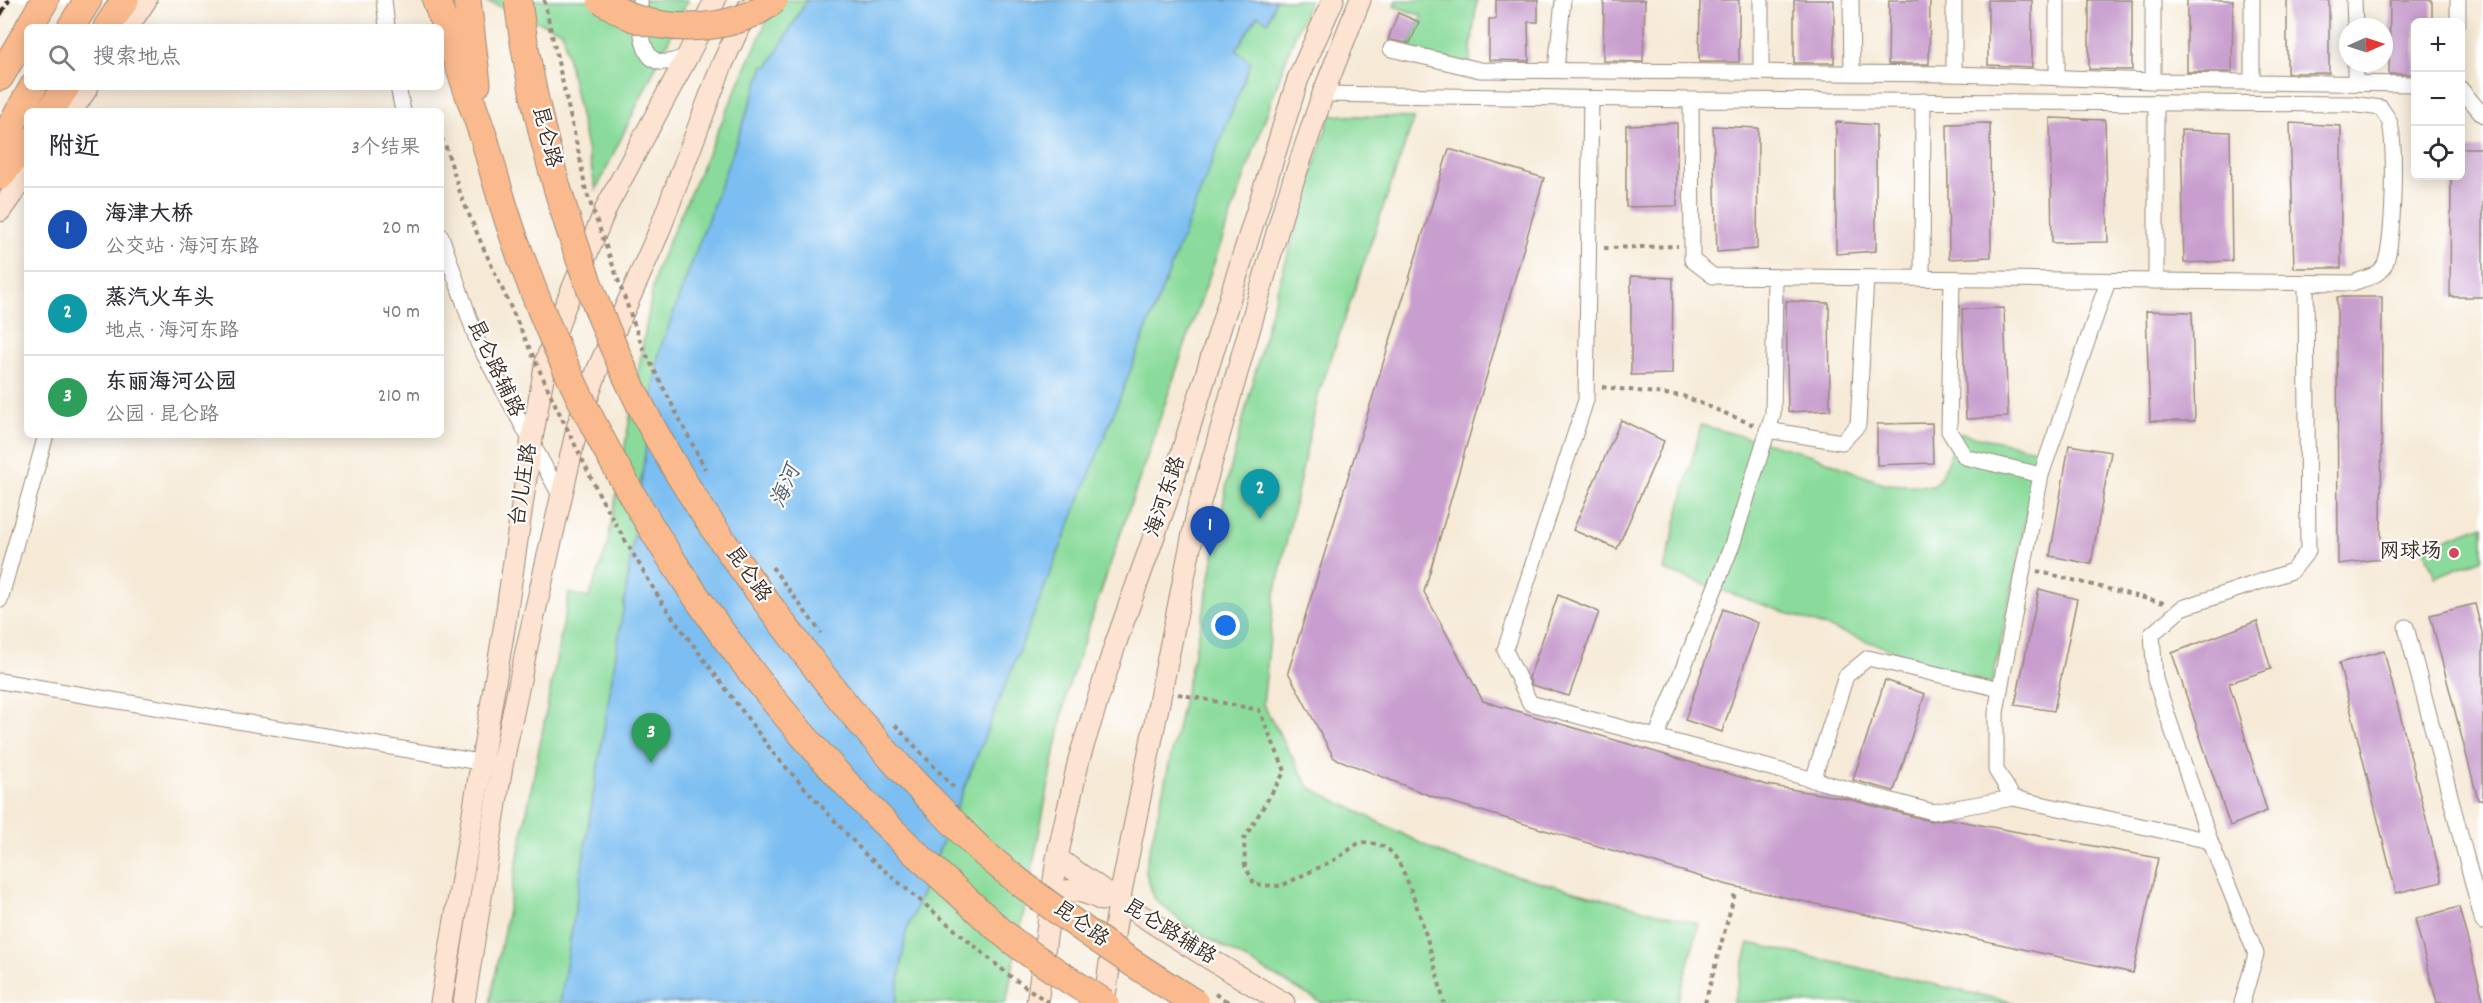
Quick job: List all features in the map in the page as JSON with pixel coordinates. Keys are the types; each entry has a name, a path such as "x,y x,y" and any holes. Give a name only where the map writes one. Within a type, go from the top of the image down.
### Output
{"highway":[{"path":"31,24 45,0"},
{"path":"73,24 88,0"},
{"path":"109,24 125,0"},
{"path":"436,0 485,141 503,205 569,375 652,527 708,614 754,678 806,741 918,856 1018,945 1104,1003"},
{"path":"467,0 485,141"},
{"name":"昆仑路","path":"518,0 537,105 575,244 626,375 660,440 706,515 767,603 831,688 904,773 984,853 1093,936 1202,996"},
{"path":"602,0 632,18 677,28 728,22 762,10 774,0"},
{"path":"0,76 24,36"},
{"path":"0,145 31,90"},
{"path":"57,108 79,98"},
{"path":"0,176 24,145"}],"main road":[{"path":"130,24 146,0"},
{"name":"台儿庄路","path":"464,1003 531,444 546,362 563,311 607,206 715,0"},
{"name":"台儿庄路","path":"441,1003 492,764 578,424 597,371 638,282 721,67 752,0"},
{"name":"海河东路","path":"1037,1003 1038,981 1057,858 1079,759 1115,645 1169,492 1298,79 1333,0"},
{"name":"海河东路","path":"1104,1003 1118,904 1197,513 1281,219 1323,94 1360,0"},
{"path":"0,211 24,177"},
{"path":"1130,846 1132,890 1140,909 1149,921"},
{"name":"昆仑路辅路","path":"1057,858 1118,904 1284,1003"},
{"path":"1050,906 1060,892 1073,889 1118,904"},
{"path":"1038,981 1042,1003"}],"street":[{"path":"373,0 386,22"},
{"path":"384,0 386,22"},
{"path":"640,0 642,42 647,54 656,61 668,63 688,55"},
{"path":"1556,70 1563,0"},
{"path":"1761,0 1761,72"},
{"path":"1851,0 1852,73"},
{"path":"1954,0 1954,74"},
{"path":"2057,0 2057,78"},
{"path":"2153,81 2154,0"},
{"path":"2252,0 2252,82"},
{"path":"2354,0 2355,18"},
{"path":"2458,0 2458,18"},
{"path":"1391,49 1480,69 1954,74 2153,81 2411,84"},
{"path":"2355,72 2355,83"},
{"path":"399,90 402,108"},
{"path":"1323,94 1591,99 1691,99 2352,104 2381,108 2390,122 2393,143 2390,251 2384,268 2373,276 2352,283 1713,276 1692,260 1691,99"},
{"path":"2465,94 2483,115"},
{"path":"1591,99 1586,400 1505,650 1530,703 1933,812 2013,798 2210,841"},
{"path":"1922,278 1923,101"},
{"path":"2156,103 2156,281"},
{"name":"昆仑路辅路","path":"444,245 478,343 561,497"},
{"path":"1656,738 1732,545 1773,414 1775,277"},
{"path":"1767,430 1842,442 1858,425 1866,278"},
{"path":"1952,279 1949,431 1965,457 2041,475"},
{"path":"2013,798 1996,770 1996,714 2000,689 2041,475 2108,281"},
{"path":"2242,1003 2256,954 2210,841 2154,679 2152,634 2182,608 2292,571 2308,551 2306,282"},
{"path":"0,600 45,438"},
{"path":"2406,627 2476,862 2483,922"},
{"path":"1813,780 1846,676 1868,658 2000,689"},
{"path":"0,681 492,764"}],"path":[{"path":"544,0 586,191 642,346 709,476"},
{"path":"444,142 461,196 483,247"},
{"path":"1588,248 1691,246"},
{"path":"1587,386 1683,396 1767,430"},
{"path":"769,563 826,640"},
{"path":"2023,568 2182,608"},
{"path":"1161,691 1259,710 1285,771 1245,839 1245,866 1254,885 1281,886 1338,858 1360,842 1380,844 1392,852 1415,899 1444,1003"},
{"path":"893,722 964,798"},
{"path":"1705,1003 1735,893"},
{"path":"1202,996 1230,1003"}],"green space":[{"path":"482,0 688,0 596,190 562,31"},
{"path":"776,0 1310,0 1291,45 1185,345 1067,691 1006,1003 490,1003 569,593 589,598 607,547 656,270"},
{"path":"1396,0 1477,0 1469,67 1418,64 1405,57 1422,16 1394,6"},
{"path":"1330,115 1414,118 1318,396 1274,599 1263,704 1309,787 1450,858 1699,924 1677,1003 1322,1003 1185,925 1154,898 1145,870 1204,610 1227,483 1270,314"},
{"path":"1701,425 1812,455 1884,484 1933,486 1941,476 1960,433 2040,450 1992,685 1664,570"},
{"name":"网球场","path":"2483,525 2483,558 2435,577 2424,548"},
{"path":"1749,943 2016,1003 1733,1003"}],"water":[{"name":"海河","path":"807,0 1276,0 1268,22 1258,15 1236,50 1251,62 1094,464 906,933 896,1003 560,1003 626,591 659,352 764,66 768,67"}],"building":[{"path":"1496,0 1538,0 1538,22 1528,22 1529,61 1489,60 1489,19 1496,19"},
{"path":"1604,0 1645,0 1643,62 1603,61"},
{"path":"1700,0 1739,0 1739,62 1699,62"},
{"path":"1794,0 1834,0 1834,63 1794,63"},
{"path":"1889,0 1930,0 1929,64 1888,64"},
{"path":"1988,0 2032,0 2032,67 1988,65"},
{"path":"2089,0 2132,0 2132,70 2089,69"},
{"path":"2187,0 2233,0 2232,72 2187,72"},
{"path":"2287,0 2329,0 2329,73 2287,73"},
{"path":"2390,0 2432,0 2432,18 2411,18 2411,74 2389,74 2393,72 2393,18 2390,18"},
{"path":"1398,13 1419,22 1410,43 1388,40"},
{"path":"2050,118 2105,120 2108,242 2052,243"},
{"path":"1836,122 1876,125 1876,251 1836,254"},
{"path":"1677,123 1677,206 1626,207 1626,125"},
{"path":"1990,123 1991,257 1949,259 1947,124"},
{"path":"2290,123 2341,126 2341,268 2294,268"},
{"path":"1713,126 1758,128 1757,249 1717,252"},
{"path":"2181,130 2230,132 2232,261 2184,263"},
{"path":"2465,148 2483,148 2483,297 2450,297 2451,180 2465,180"},
{"path":"1449,149 1544,178 1424,592 1483,701 1767,785 1848,799 1930,821 1949,819 2158,858 2133,973 1728,885 1431,796 1334,758 1288,672"},
{"path":"1631,276 1673,278 1672,374 1631,375"},
{"path":"2337,297 2382,297 2381,559 2338,564"},
{"path":"1786,301 1829,303 1830,410 1788,412"},
{"path":"2004,308 2008,417 1966,419 1962,309"},
{"path":"2146,311 2192,312 2195,421 2150,421"},
{"path":"1621,420 1664,441 1617,549 1573,530"},
{"path":"1932,423 1933,463 1877,465 1877,424"},
{"path":"2069,445 2111,452 2091,564 2050,556"},
{"path":"2039,589 2077,599 2054,711 2015,705"},
{"path":"1558,595 1599,612 1569,696 1532,685 1529,678"},
{"path":"2475,604 2483,636 2483,800 2478,800 2430,615"},
{"path":"1723,609 1758,623 1722,732 1685,720"},
{"path":"2257,621 2271,669 2229,683 2267,811 2230,826 2172,653"},
{"path":"2384,651 2442,882 2396,893 2339,663"},
{"path":"1885,680 1925,694 1894,791 1853,780"},
{"path":"2459,907 2483,1003 2437,1003 2415,919"}],"railway":[{"path":"0,15 9,0"}],"place":[{"name":"蒸汽火车头","path":"1260,519"},
{"name":"网球场","path":"2454,553"},
{"name":"海津大桥","path":"1210,556"},
{"name":"东丽海河公园","path":"651,763"}]}
